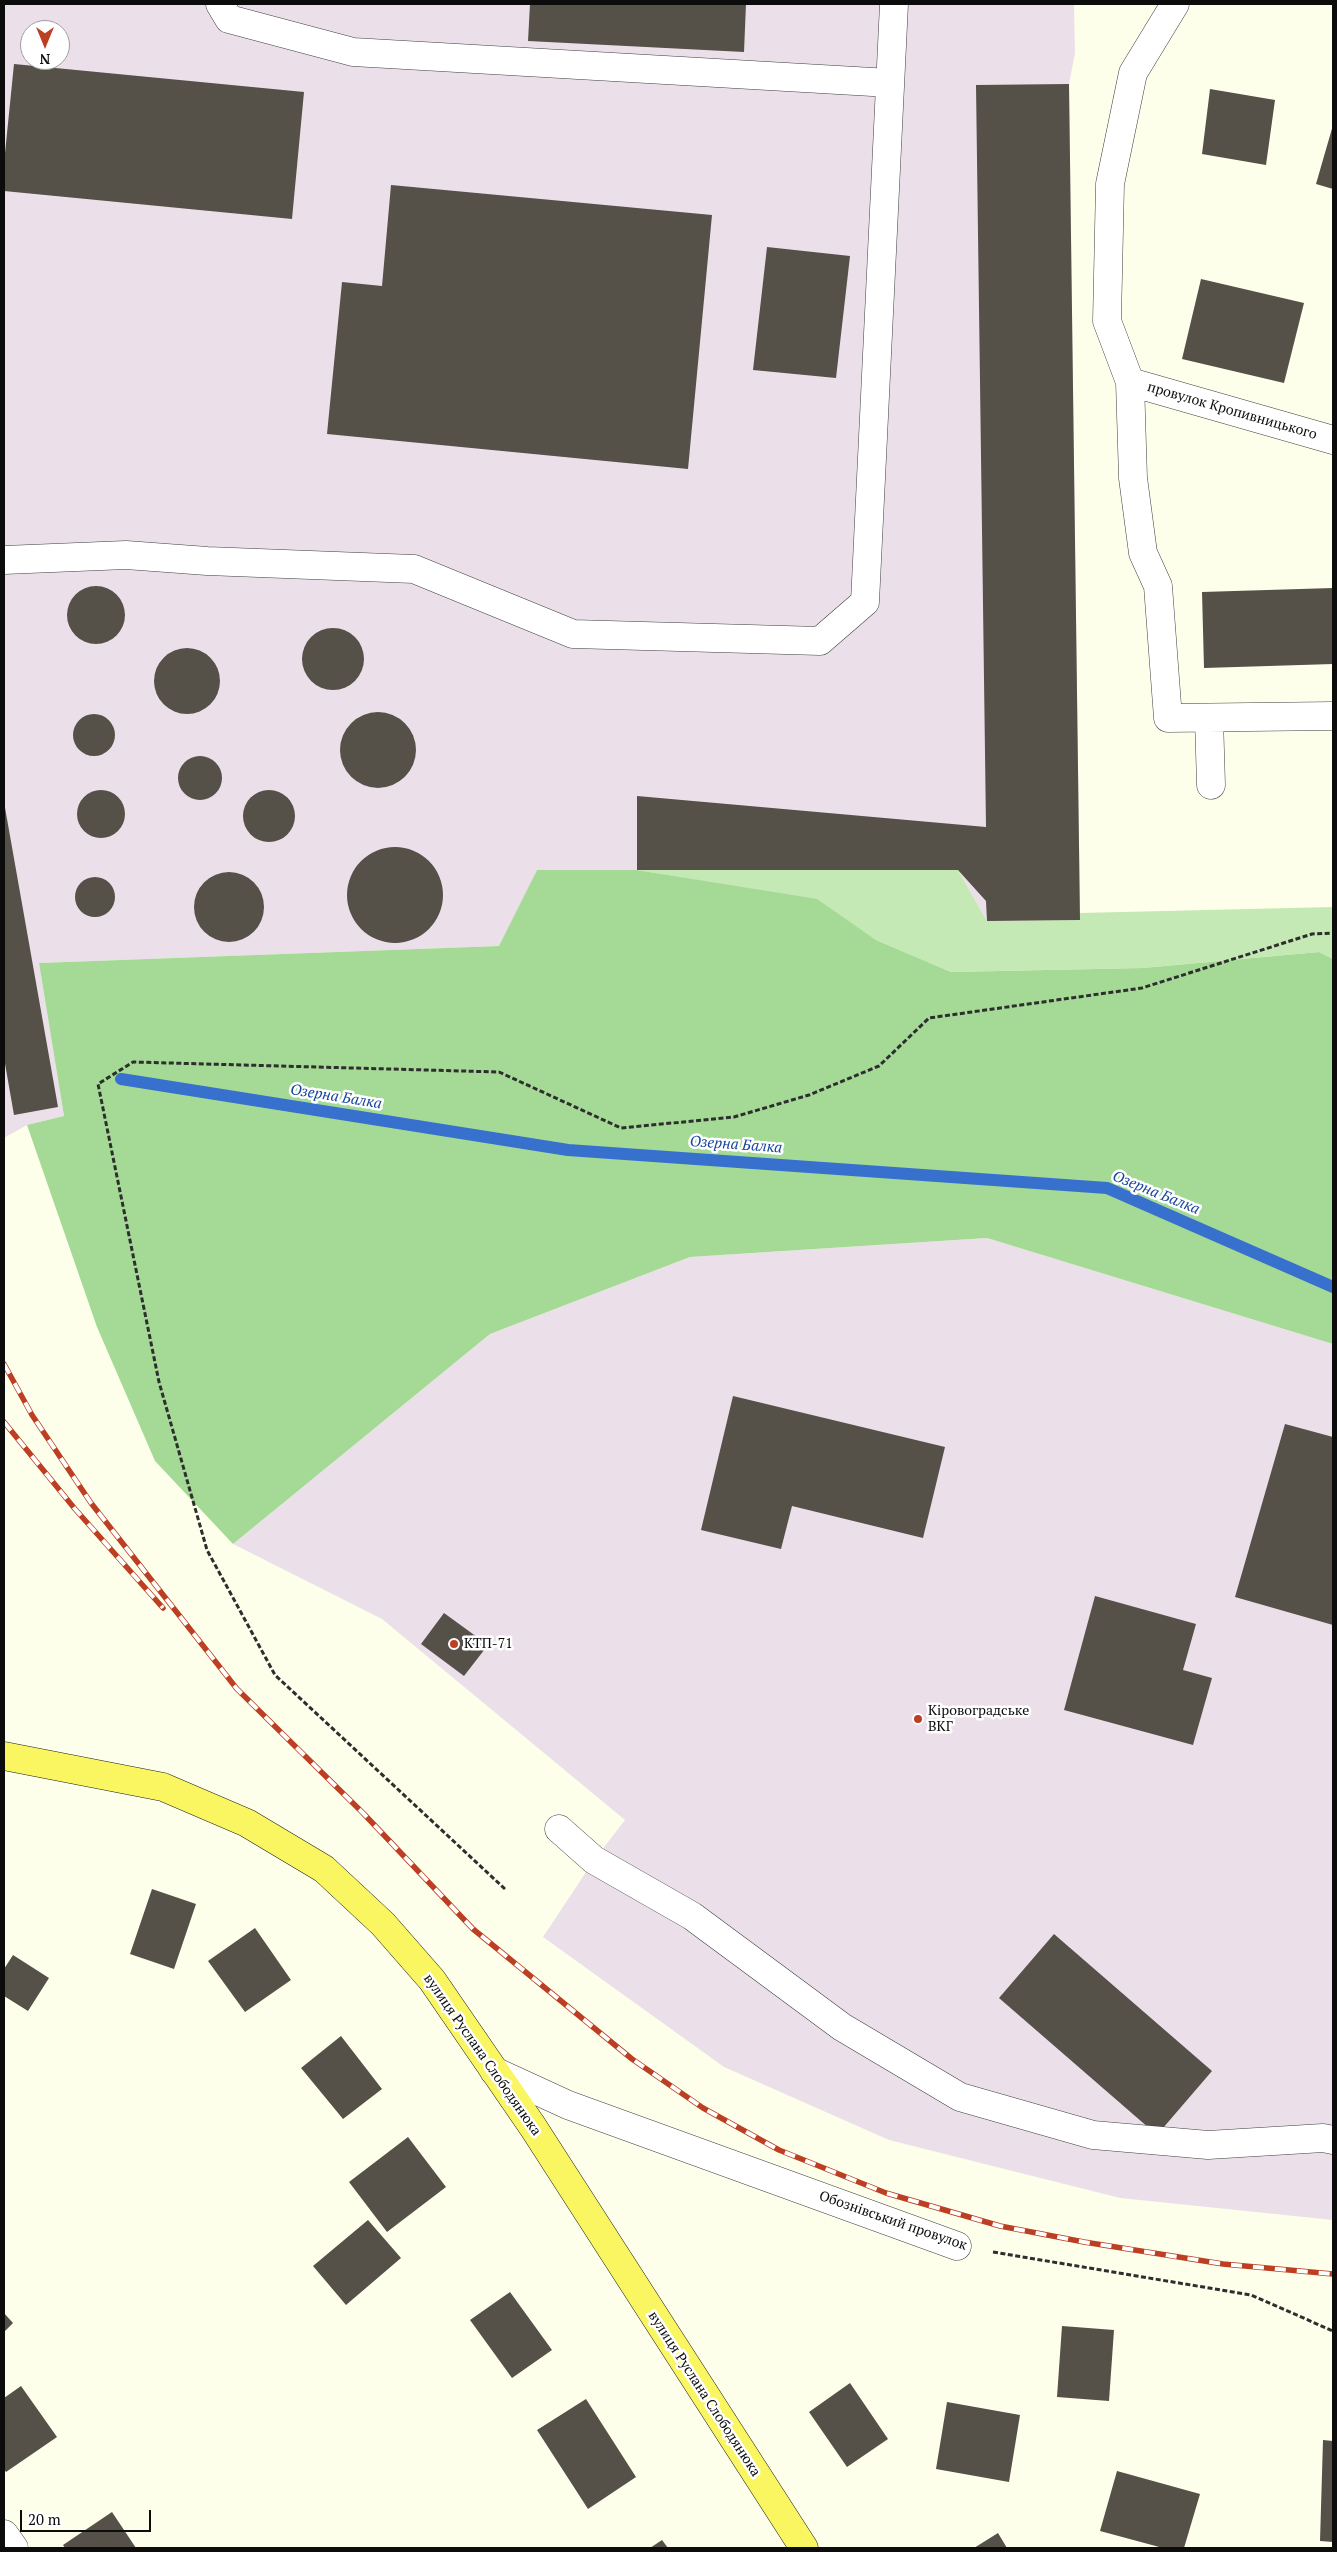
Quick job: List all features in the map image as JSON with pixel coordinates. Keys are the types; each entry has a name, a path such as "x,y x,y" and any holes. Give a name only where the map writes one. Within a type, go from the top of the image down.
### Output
{"main road":[{"name":"вулиця Руслана Слободянюка","path":"4,1756 163,1787 247,1823 324,1869 384,1924 432,1980 538,2135 804,2548"}],"street":[{"path":"220,4 229,19 352,52 890,83"},
{"path":"4,560 126,555 208,561 414,569 573,634 820,641 865,602 894,4"},
{"path":"1175,4 1133,73 1110,184 1107,321 1130,382 1133,478 1143,553 1158,586 1168,718 1333,716"},
{"name":"провулок Кропивницького","path":"1130,382 1333,440"},
{"path":"1209,718 1211,785"},
{"path":"560,1829 594,1860 692,1916 842,2027 960,2097 1093,2135 1208,2145 1322,2138 1333,2140"},
{"name":"Обознівський провулок","path":"494,2070 568,2106 958,2246"},
{"path":"4,2534 14,2548"}],"path":[{"path":"505,1889 275,1675 207,1550 159,1382 98,1084 134,1062 499,1072 621,1128 734,1117 809,1094 879,1066 929,1018 1142,988 1312,934 1333,933"},
{"name":"Обознівський провулок","path":"958,2246 1251,2295 1333,2331"}],"shaded area":[{"path":"4,4 1074,4 1075,53 1069,84 1080,920 987,921 958,870 537,870 500,946 39,963 64,1116 27,1125 4,1138"},
{"name":"Кіровоградське ВКГ","path":"987,1238 1333,1344 1333,2220 1120,2198 889,2140 724,2067 543,1937 594,1860 625,1820 382,1619 233,1544 490,1334 690,1257"}],"green space":[{"path":"537,870 637,870 817,899 876,940 951,972 1143,968 1319,952 1333,959 1333,1344 987,1238 690,1257 490,1334 233,1544 155,1461 97,1327 27,1125 64,1116 39,963 499,946"},
{"path":"637,870 958,870 987,921 1080,920 1080,913 1333,907 1333,959 1319,952 1143,968 951,972 876,940 817,900"}],"building":[{"path":"530,4 746,4 744,52 528,41"},
{"path":"14,64 20,65 20,70 70,69 304,92 292,219 4,191 4,163"},
{"path":"1069,84 1080,920 987,921 986,901 958,870 637,870 637,796 986,827 976,85"},
{"path":"1210,89 1275,100 1266,165 1202,154"},
{"path":"1333,125 1333,189 1316,184"},
{"path":"391,185 712,215 688,469 327,434 342,282 382,286"},
{"path":"767,247 850,256 836,378 753,370"},
{"path":"1201,279 1304,303 1284,383 1182,359"},
{"path":"96,586 112,591 120,599 125,615 120,631 112,639 96,644 80,639 72,631 67,615 72,599 80,591"},
{"path":"1333,588 1333,664 1204,668 1202,592"},
{"path":"333,628 350,633 355,637 359,642 364,659 359,676 355,681 350,685 333,690 316,685 311,681 307,676 302,659 307,642 311,637 316,633"},
{"path":"187,648 200,651 210,658 217,668 220,681 217,694 210,704 200,711 187,714 174,711 164,704 157,694 154,681 157,668 164,658 174,651"},
{"path":"378,712 392,715 405,723 413,736 416,750 413,764 405,777 392,785 378,788 364,785 351,777 343,764 340,750 343,736 351,723 364,715"},
{"path":"94,714 109,720 115,735 109,750 94,756 79,750 73,735 79,720"},
{"path":"200,756 212,760 218,766 222,778 218,790 212,796 200,800 188,796 182,790 178,778 182,766 188,760"},
{"path":"101,790 110,792 118,797 123,805 125,814 123,823 118,831 110,836 101,838 92,836 84,831 79,823 77,814 79,805 84,797 92,792"},
{"path":"264,790 274,790 288,797 295,811 295,821 288,835 274,842 264,842 254,838 247,831 243,821 243,811 247,801 254,794"},
{"path":"4,802 58,1107 14,1115 4,1058"},
{"path":"395,847 414,850 429,861 440,876 443,895 440,914 429,929 414,940 395,943 376,940 361,929 350,914 347,895 350,876 361,861 376,850"},
{"path":"236,872 249,878 258,887 262,893 264,907 262,921 254,932 243,940 222,942 215,940 204,932 196,921 194,900 196,893 204,882 215,874"},
{"path":"99,877 106,880 112,886 115,897 114,905 106,914 99,917 91,917 84,914 76,905 75,893 78,886 87,878"},
{"path":"733,1396 945,1447 923,1538 792,1506 781,1549 701,1530"},
{"path":"1285,1424 1333,1437 1333,1625 1235,1597"},
{"path":"1095,1596 1196,1624 1183,1670 1212,1678 1193,1745 1064,1710"},
{"name":"КТП-71","path":"444,1613 488,1645 464,1676 421,1644"},
{"path":"152,1889 196,1904 174,1969 130,1954"},
{"path":"255,1928 291,1980 245,2012 208,1961"},
{"path":"1054,1934 1212,2071 1157,2135 999,1998"},
{"path":"13,1955 49,1978 28,2011 4,1996 4,1969"},
{"path":"341,2036 382,2089 343,2119 301,2068"},
{"path":"408,2137 446,2187 387,2232 349,2182"},
{"path":"368,2220 401,2258 346,2305 313,2266"},
{"path":"510,2292 552,2350 512,2378 470,2320"},
{"path":"4,2313 13,2323 4,2332"},
{"path":"1062,2326 1114,2330 1109,2401 1057,2397"},
{"path":"850,2383 888,2439 847,2467 809,2412"},
{"path":"21,2386 57,2437 6,2472 4,2469 4,2398"},
{"path":"586,2399 636,2477 588,2509 537,2430"},
{"path":"947,2402 1020,2415 1009,2482 936,2469"},
{"path":"1323,2440 1333,2441 1333,2542 1320,2541"},
{"path":"1117,2471 1200,2494 1184,2548 1163,2548 1100,2531"},
{"path":"112,2512 136,2548 65,2548 63,2545"},
{"path":"998,2533 1007,2548 974,2548"},
{"path":"662,2540 668,2548 650,2548"}],"waterway":[{"name":"Озерна Балка","path":"121,1079 568,1150 1107,1188 1333,1287"}],"railway":[{"path":"4,1364 32,1415 91,1503 237,1689 363,1813 473,1929 632,2059 703,2108 779,2150 886,2193 1000,2226 1084,2242 1223,2264 1333,2274"},
{"path":"4,1422 75,1509 163,1608"}],"place":[{"name":"КТП-71","path":"454,1644"},
{"name":"Кіровоградське ВКГ","path":"918,1719"}]}
